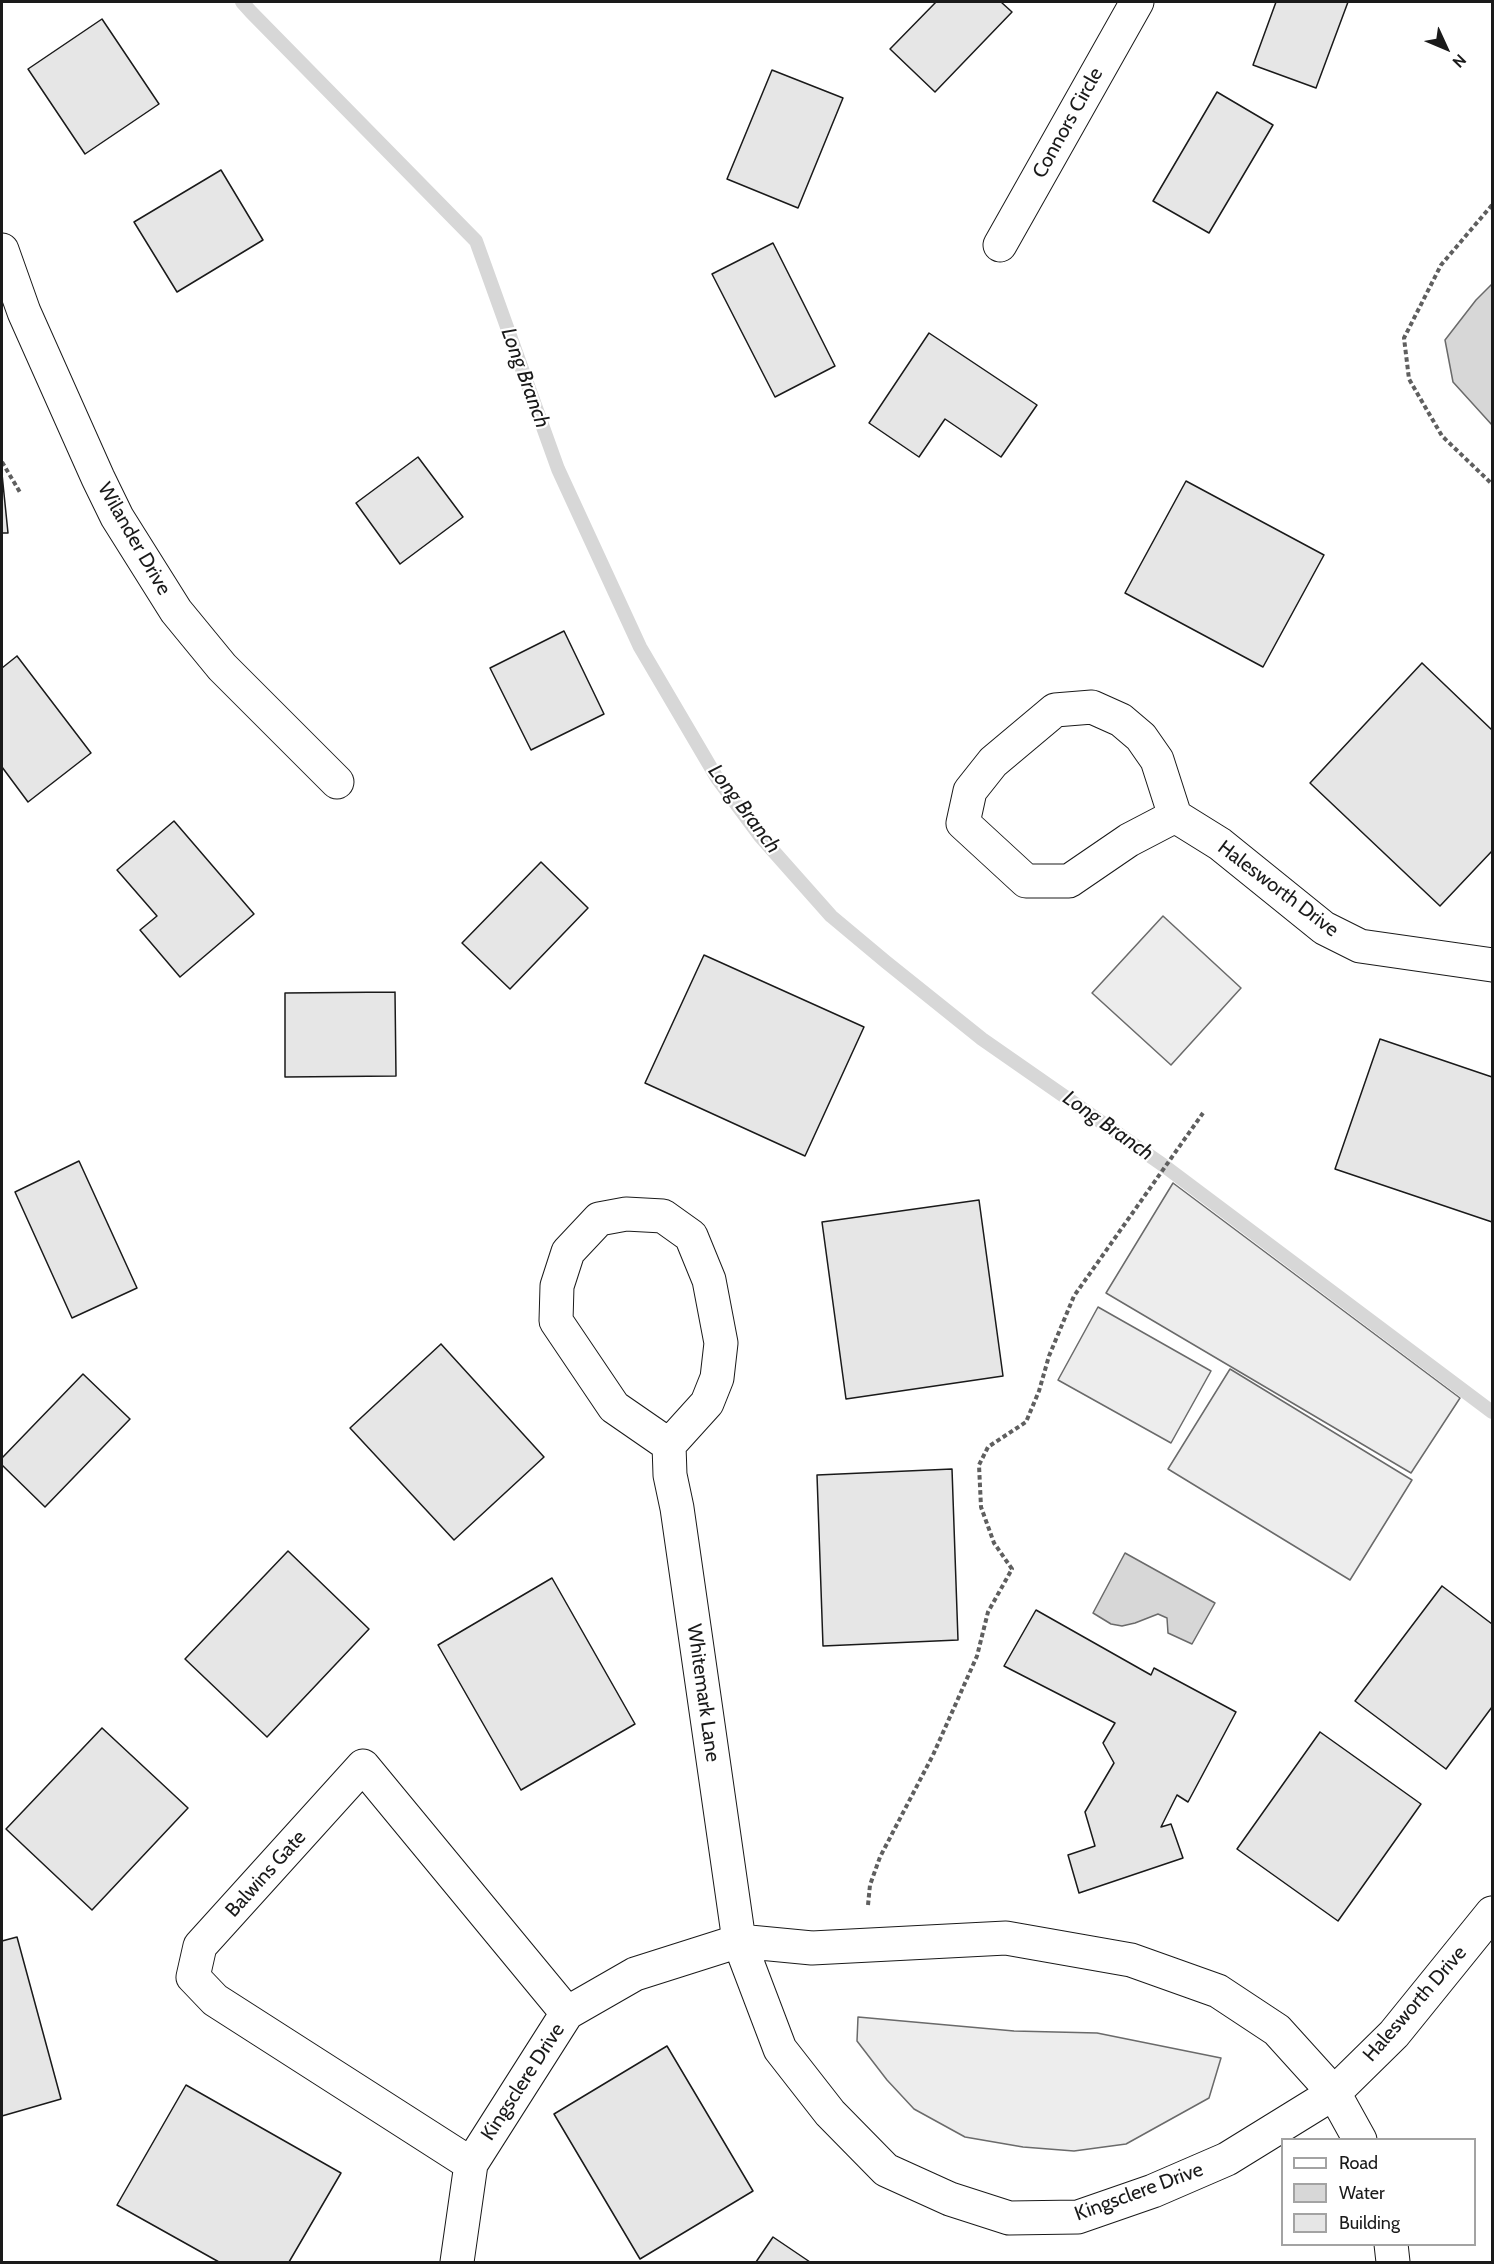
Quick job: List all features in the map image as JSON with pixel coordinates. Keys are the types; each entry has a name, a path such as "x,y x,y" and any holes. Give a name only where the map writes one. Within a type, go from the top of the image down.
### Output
{"street":[{"name":"Connors Circle","path":"1000,245 1137,2"},
{"name":"Wilander Drive","path":"2,254 24,312 117,517 176,611 222,667 337,782"},
{"path":"1092,707 1121,720 1141,737 1157,760 1175,816 1129,840 1068,881 1026,881 963,823 970,791 993,762 1055,710 1092,707"},
{"name":"Halesworth Drive","path":"1175,816 1220,844 1324,928 1360,946 1492,965"},
{"path":"626,1214 663,1216 691,1236 709,1280 721,1343 717,1378 707,1403 669,1445 614,1407 556,1321 556,1286 568,1252 599,1219 626,1214"},
{"name":"Whitemark Lane","path":"669,1445 670,1475 677,1508 739,1941"},
{"name":"Balwins Gate","path":"471,2164 215,2000 193,1977 200,1946 363,1766 567,2013"},
{"name":"Halesworth Drive","path":"1334,2093 1394,2034 1492,1913"},
{"name":"Kingsclere Drive","path":"457,2262 471,2164 567,2013 635,1974 739,1941 812,1948 1006,1938 1131,1960 1218,1991 1276,2030 1334,2093 1359,2138"},
{"name":"Kingsclere Drive","path":"739,1941 780,2049 830,2113 886,2170 950,2199 1009,2218 1078,2217 1153,2191 1227,2159 1334,2093"},
{"path":"1391,2246 1393,2262"}],"path":[{"path":"1492,205 1441,265 1404,338 1409,379 1442,436 1492,484"},
{"path":"2,462 21,494"},
{"path":"865,1945 870,1885 880,1857 933,1755 977,1656 988,1612 1012,1569 994,1543 981,1507 979,1464 988,1448 1026,1422 1049,1356 1074,1296 1203,1113"}],"shaded area":[{"path":"1163,916 1241,988 1171,1065 1092,993"},
{"path":"1173,1183 1460,1398 1411,1473 1106,1293"},
{"path":"1098,1307 1211,1371 1171,1443 1058,1380"},
{"path":"1230,1369 1412,1480 1350,1580 1168,1469"},
{"path":"858,2017 1014,2031 1097,2033 1221,2058 1209,2098 1126,2144 1074,2151 1023,2147 965,2137 914,2109 887,2080 857,2041"}],"water":[{"path":"1492,284 1492,425 1453,382 1445,340 1476,300"},
{"path":"1125,1553 1215,1603 1192,1644 1168,1633 1167,1618 1158,1614 1122,1626 1111,1624 1093,1613"}],"building":[{"path":"936,2 1001,2 1012,12 935,92 890,49"},
{"path":"1276,2 1348,2 1316,88 1253,65"},
{"path":"102,19 159,104 85,154 28,69"},
{"path":"772,70 843,98 798,208 727,179"},
{"path":"1217,92 1273,125 1209,233 1153,201"},
{"path":"221,170 263,240 177,292 134,222"},
{"path":"773,243 835,366 775,397 712,274"},
{"path":"929,333 1037,405 1001,457 945,419 919,457 869,423"},
{"path":"418,457 463,517 400,564 356,503"},
{"path":"2,474 8,533 2,533"},
{"path":"1186,481 1324,555 1263,667 1125,593"},
{"path":"564,631 604,714 531,750 490,668"},
{"path":"17,656 91,753 28,802 2,767 2,668"},
{"path":"1422,663 1492,730 1492,851 1440,906 1310,783"},
{"path":"174,821 254,914 180,977 140,930 157,916 117,870"},
{"path":"541,862 588,908 510,989 462,943"},
{"path":"704,955 864,1027 805,1156 645,1083"},
{"path":"395,992 396,1076 285,1077 285,993"},
{"path":"1380,1039 1492,1077 1492,1222 1335,1169"},
{"path":"79,1161 137,1288 72,1318 15,1192"},
{"path":"979,1200 1003,1376 846,1399 822,1222"},
{"path":"441,1344 544,1457 454,1540 350,1428"},
{"path":"83,1374 130,1419 45,1507 2,1465 2,1458"},
{"path":"952,1469 958,1640 823,1646 817,1475"},
{"path":"288,1551 369,1629 267,1737 185,1659"},
{"path":"552,1578 635,1724 521,1790 438,1645"},
{"path":"1442,1586 1492,1624 1492,1707 1446,1769 1355,1701"},
{"path":"1036,1610 1151,1675 1154,1668 1236,1712 1188,1802 1177,1795 1161,1827 1171,1824 1183,1858 1079,1893 1068,1855 1095,1846 1085,1812 1114,1763 1103,1743 1115,1723 1004,1666"},
{"path":"102,1728 188,1808 92,1910 6,1829"},
{"path":"1320,1732 1421,1804 1338,1921 1237,1849"},
{"path":"17,1937 61,2099 2,2116 2,1941"},
{"path":"667,2046 753,2191 640,2259 554,2114"},
{"path":"186,2085 341,2173 289,2262 219,2262 117,2205"},
{"path":"773,2237 810,2262 756,2262"}],"waterway":[{"name":"Long Branch","path":"242,2 476,241 558,469 640,647 717,778 760,836 831,916 982,1039 1163,1165 1492,1412"}]}
